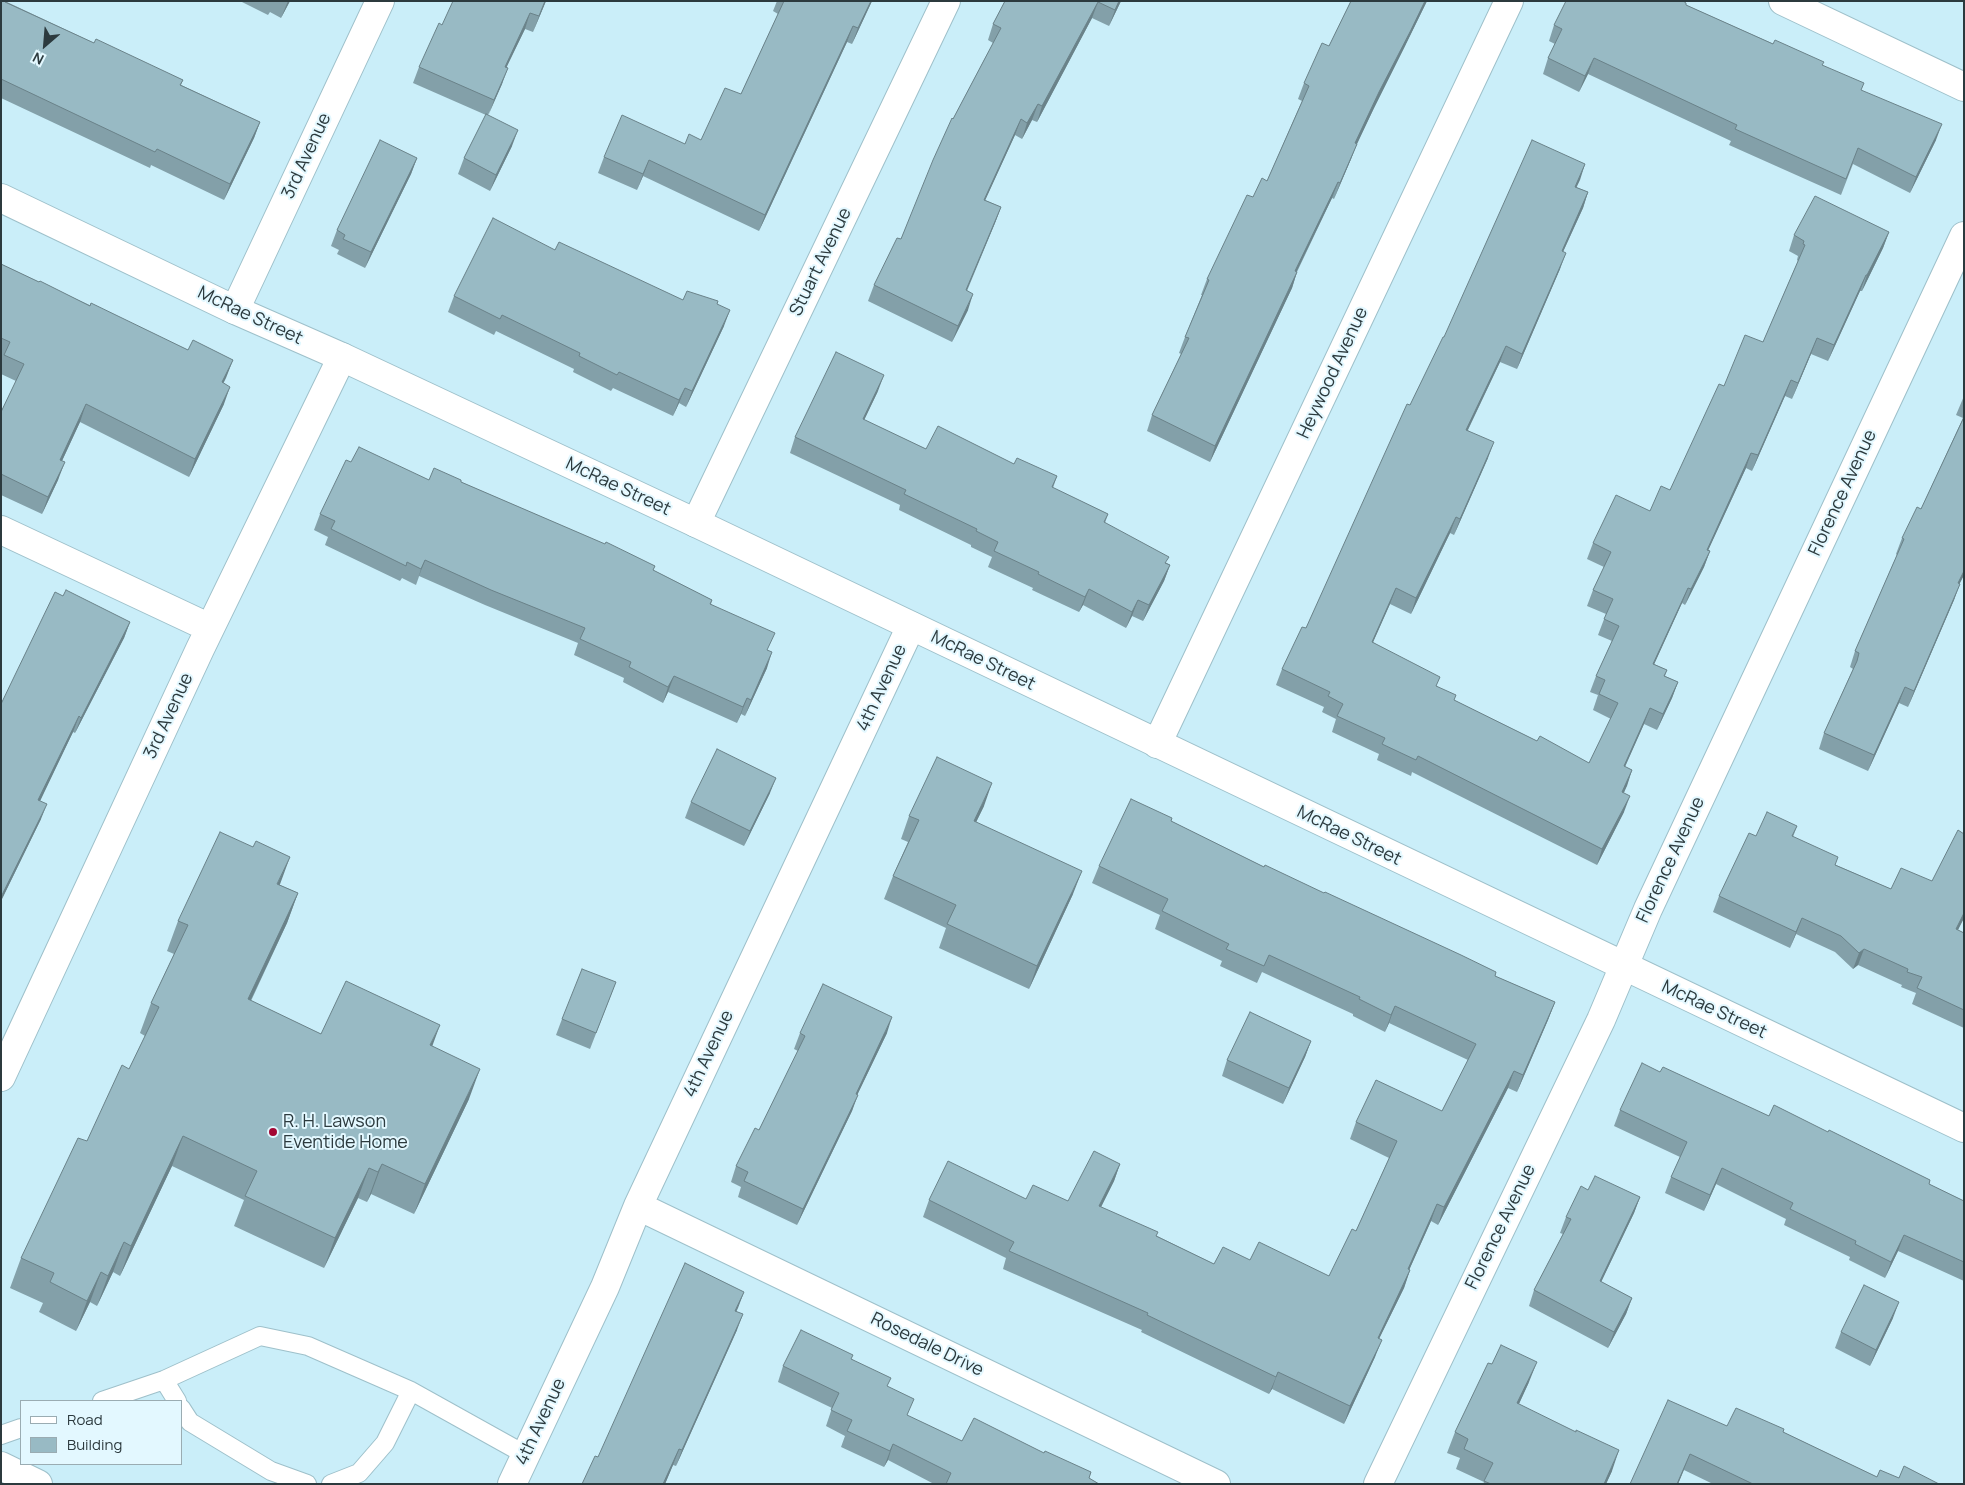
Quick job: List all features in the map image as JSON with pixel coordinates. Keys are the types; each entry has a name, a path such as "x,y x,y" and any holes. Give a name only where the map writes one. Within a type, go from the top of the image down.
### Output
{"street":[{"name":"3rd Avenue","path":"235,310 380,1"},
{"name":"Stuart Avenue","path":"696,523 946,1"},
{"name":"Heywood Avenue","path":"1157,744 1509,1"},
{"path":"1784,1 1816,8 1964,87"},
{"name":"McRae Street","path":"1,198 235,310 342,357 696,523 1964,1128"},
{"name":"Florence Avenue","path":"1378,1484 1601,1020 1652,900 1964,236"},
{"name":"3rd Avenue","path":"1,1077 210,628 342,357"},
{"path":"1,530 210,628"},
{"name":"4th Avenue","path":"512,1484 605,1287 638,1206 911,626"},
{"name":"Rosedale Drive","path":"638,1206 1216,1484"},
{"path":"1,1466 38,1484"}],"lane":[{"path":"105,1400 164,1380 260,1336 308,1346 411,1391 526,1455"},
{"path":"164,1380 176,1400"},
{"path":"331,1484 359,1473 385,1443 411,1391"},
{"path":"182,1410 190,1422 271,1471 307,1484"},
{"path":"1,1435 20,1428"}],"building":[{"path":"1,1 6,1 94,43 96,39 183,80 180,85 260,122 230,184 157,149 155,152 1,79"},
{"path":"453,1 545,1 539,16 530,13 505,67 508,68 494,100 419,67 439,23 442,25"},
{"path":"784,1 871,1 858,28 853,26 765,215 649,160 643,174 604,157 622,115 685,144 689,134 701,140 725,88 741,94"},
{"path":"1005,1 1119,1 1115,10 1098,2 1042,106 1038,104 1027,123 1021,119 984,200 1001,207 966,290 973,294 958,326 874,285 897,238 901,239 952,118 1001,28 993,24"},
{"path":"1351,1 1425,1 1379,92 1355,143 1357,144 1340,183 1338,182 1295,271 1297,272 1215,446 1152,415 1189,338 1185,337 1209,280 1207,279 1247,195 1253,197 1262,178 1267,181 1309,86 1304,83 1322,43 1329,46"},
{"path":"1566,1 1683,1 1686,5 1773,44 1775,40 1824,62 1822,65 1864,83 1861,90 1942,124 1916,177 1858,148 1846,179 1735,129 1737,125 1594,58 1585,76 1548,58 1562,29 1554,25"},
{"path":"486,114 518,130 496,175 464,158"},
{"path":"380,140 417,158 371,252 343,239 345,235 337,230"},
{"path":"1532,140 1585,164 1575,187 1588,192 1562,251 1566,253 1522,354 1506,346 1466,430 1494,442 1460,519 1456,517 1416,598 1396,588 1372,642 1440,677 1436,686 1456,695 1454,700 1537,741 1540,736 1589,763 1618,703 1599,694 1605,680 1596,676 1619,626 1604,619 1613,599 1593,590 1611,552 1593,543 1616,495 1650,511 1661,486 1670,490 1719,384 1724,386 1745,335 1763,342 1805,245 1803,244 1804,241 1794,235 1815,196 1889,232 1866,275 1834,345 1817,338 1798,383 1791,380 1758,455 1751,453 1707,550 1710,551 1691,589 1688,588 1653,664 1667,670 1664,676 1678,682 1663,714 1650,708 1624,766 1632,770 1622,792 1630,796 1602,849 1418,756 1416,760 1382,744 1385,738 1337,716 1343,704 1328,696 1330,692 1282,669 1302,627 1306,628 1407,404 1410,405 1444,337"},
{"path":"493,218 555,250 559,242 683,300 687,291 718,301 717,304 730,310 692,391 685,388 679,400 619,372 617,375 579,356 580,353 502,315 500,319 454,296"},
{"path":"1,264 90,306 91,303 188,350 193,340 233,360 222,382 230,387 195,459 86,404 60,460 65,462 48,497 1,474 1,412 24,364 4,355 10,342 1,338"},
{"path":"836,352 884,375 863,419 926,449 938,426 1014,464 1017,458 1057,476 1052,487 1108,514 1104,522 1169,557 1165,563 1170,565 1149,605 1138,600 1132,612 1089,589 1085,597 1038,574 1039,572 994,551 998,542 976,531 977,529 904,494 906,490 795,437"},
{"path":"1964,417 1964,571 1914,691 1905,687 1874,755 1824,733 1857,661 1859,653 1855,651 1904,539 1902,538 1917,507 1921,509"},
{"path":"359,447 429,480 434,468 461,480 461,482 605,544 606,542 655,566 653,570 712,600 710,604 775,633 767,650 772,652 751,700 747,698 743,707 674,676 668,687 629,667 631,662 580,639 585,628 491,590 425,560 421,569 407,562 406,566 331,529 335,521 320,514 346,460 351,462"},
{"path":"66,590 130,622 81,718 79,716 38,800 47,804 1,897 1,704 55,592 63,596"},
{"path":"717,749 776,778 750,831 691,802"},
{"path":"937,757 992,783 974,821 1082,871 1037,966 947,924 956,905 893,876 919,820 909,816"},
{"path":"1131,799 1172,818 1171,821 1264,867 1265,865 1461,955 1496,972 1495,976 1555,1002 1523,1075 1514,1071 1444,1207 1437,1204 1408,1269 1410,1270 1378,1338 1382,1340 1350,1406 1278,1372 1276,1377 1147,1315 1148,1313 1009,1251 1014,1242 929,1200 948,1161 1026,1199 1033,1185 1068,1201 1094,1151 1120,1164 1099,1206 1158,1232 1156,1236 1214,1264 1223,1247 1250,1260 1259,1242 1329,1276 1352,1229 1356,1231 1397,1141 1356,1122 1376,1080 1442,1111 1476,1044 1395,1006 1391,1015 1359,999 1360,997 1269,955 1264,966 1226,949 1229,944 1162,911 1168,899 1099,866"},
{"path":"1767,812 1797,826 1792,836 1838,857 1835,865 1891,889 1901,868 1932,881 1958,830 1964,834 1964,913 1956,929 1964,933 1964,1010 1917,988 1922,977 1907,972 1908,969 1864,949 1859,953 1841,936 1802,918 1796,932 1719,896 1749,833 1756,836"},
{"name":"R. H. Lawson Eventide Home","path":"220,832 253,847 256,841 290,857 277,884 298,893 248,999 321,1034 346,981 440,1025 430,1045 480,1069 425,1184 382,1164 378,1172 369,1168 335,1238 245,1196 257,1171 183,1136 131,1246 124,1242 108,1276 101,1272 87,1301 50,1282 54,1273 21,1258 78,1138 87,1141 122,1065 129,1069 159,1007 151,1003 188,925 178,921"},
{"path":"582,969 616,982 596,1033 562,1019"},
{"path":"823,984 892,1017 856,1094 858,1095 803,1209 744,1181 748,1172 736,1166 755,1128 759,1130 805,1036 800,1033"},
{"path":"1250,1012 1311,1041 1289,1088 1227,1060"},
{"path":"1642,1063 1660,1072 1663,1067 1769,1116 1774,1105 1930,1180 1929,1184 1964,1201 1964,1262 1904,1235 1891,1262 1855,1244 1856,1241 1790,1209 1793,1203 1722,1168 1710,1195 1671,1177 1687,1142 1620,1110"},
{"path":"1595,1176 1640,1197 1600,1281 1632,1298 1614,1332 1534,1290 1571,1219 1566,1217 1581,1186 1588,1190"},
{"path":"685,1263 744,1292 735,1311 743,1314 682,1450 679,1449 663,1484 582,1484 595,1456 598,1457"},
{"path":"1864,1285 1899,1302 1876,1350 1841,1332"},
{"path":"801,1330 853,1355 851,1359 891,1378 887,1386 914,1399 907,1415 962,1441 974,1418 1044,1453 1045,1451 1091,1472 1089,1478 1099,1484 946,1484 951,1473 893,1444 890,1451 847,1431 852,1420 831,1410 839,1393 783,1366"},
{"path":"1501,1345 1537,1362 1517,1403 1576,1432 1576,1430 1619,1450 1604,1484 1491,1484 1484,1481 1493,1463 1464,1449 1468,1439 1455,1432 1488,1363 1492,1364"},
{"path":"1668,1400 1727,1426 1736,1408 1784,1429 1783,1432 1877,1477 1880,1470 1899,1478 1904,1466 1939,1484 1753,1484 1690,1454 1677,1484 1630,1484"}],"place":[{"name":"R. H. Lawson Eventide Home","path":"273,1132"}]}
